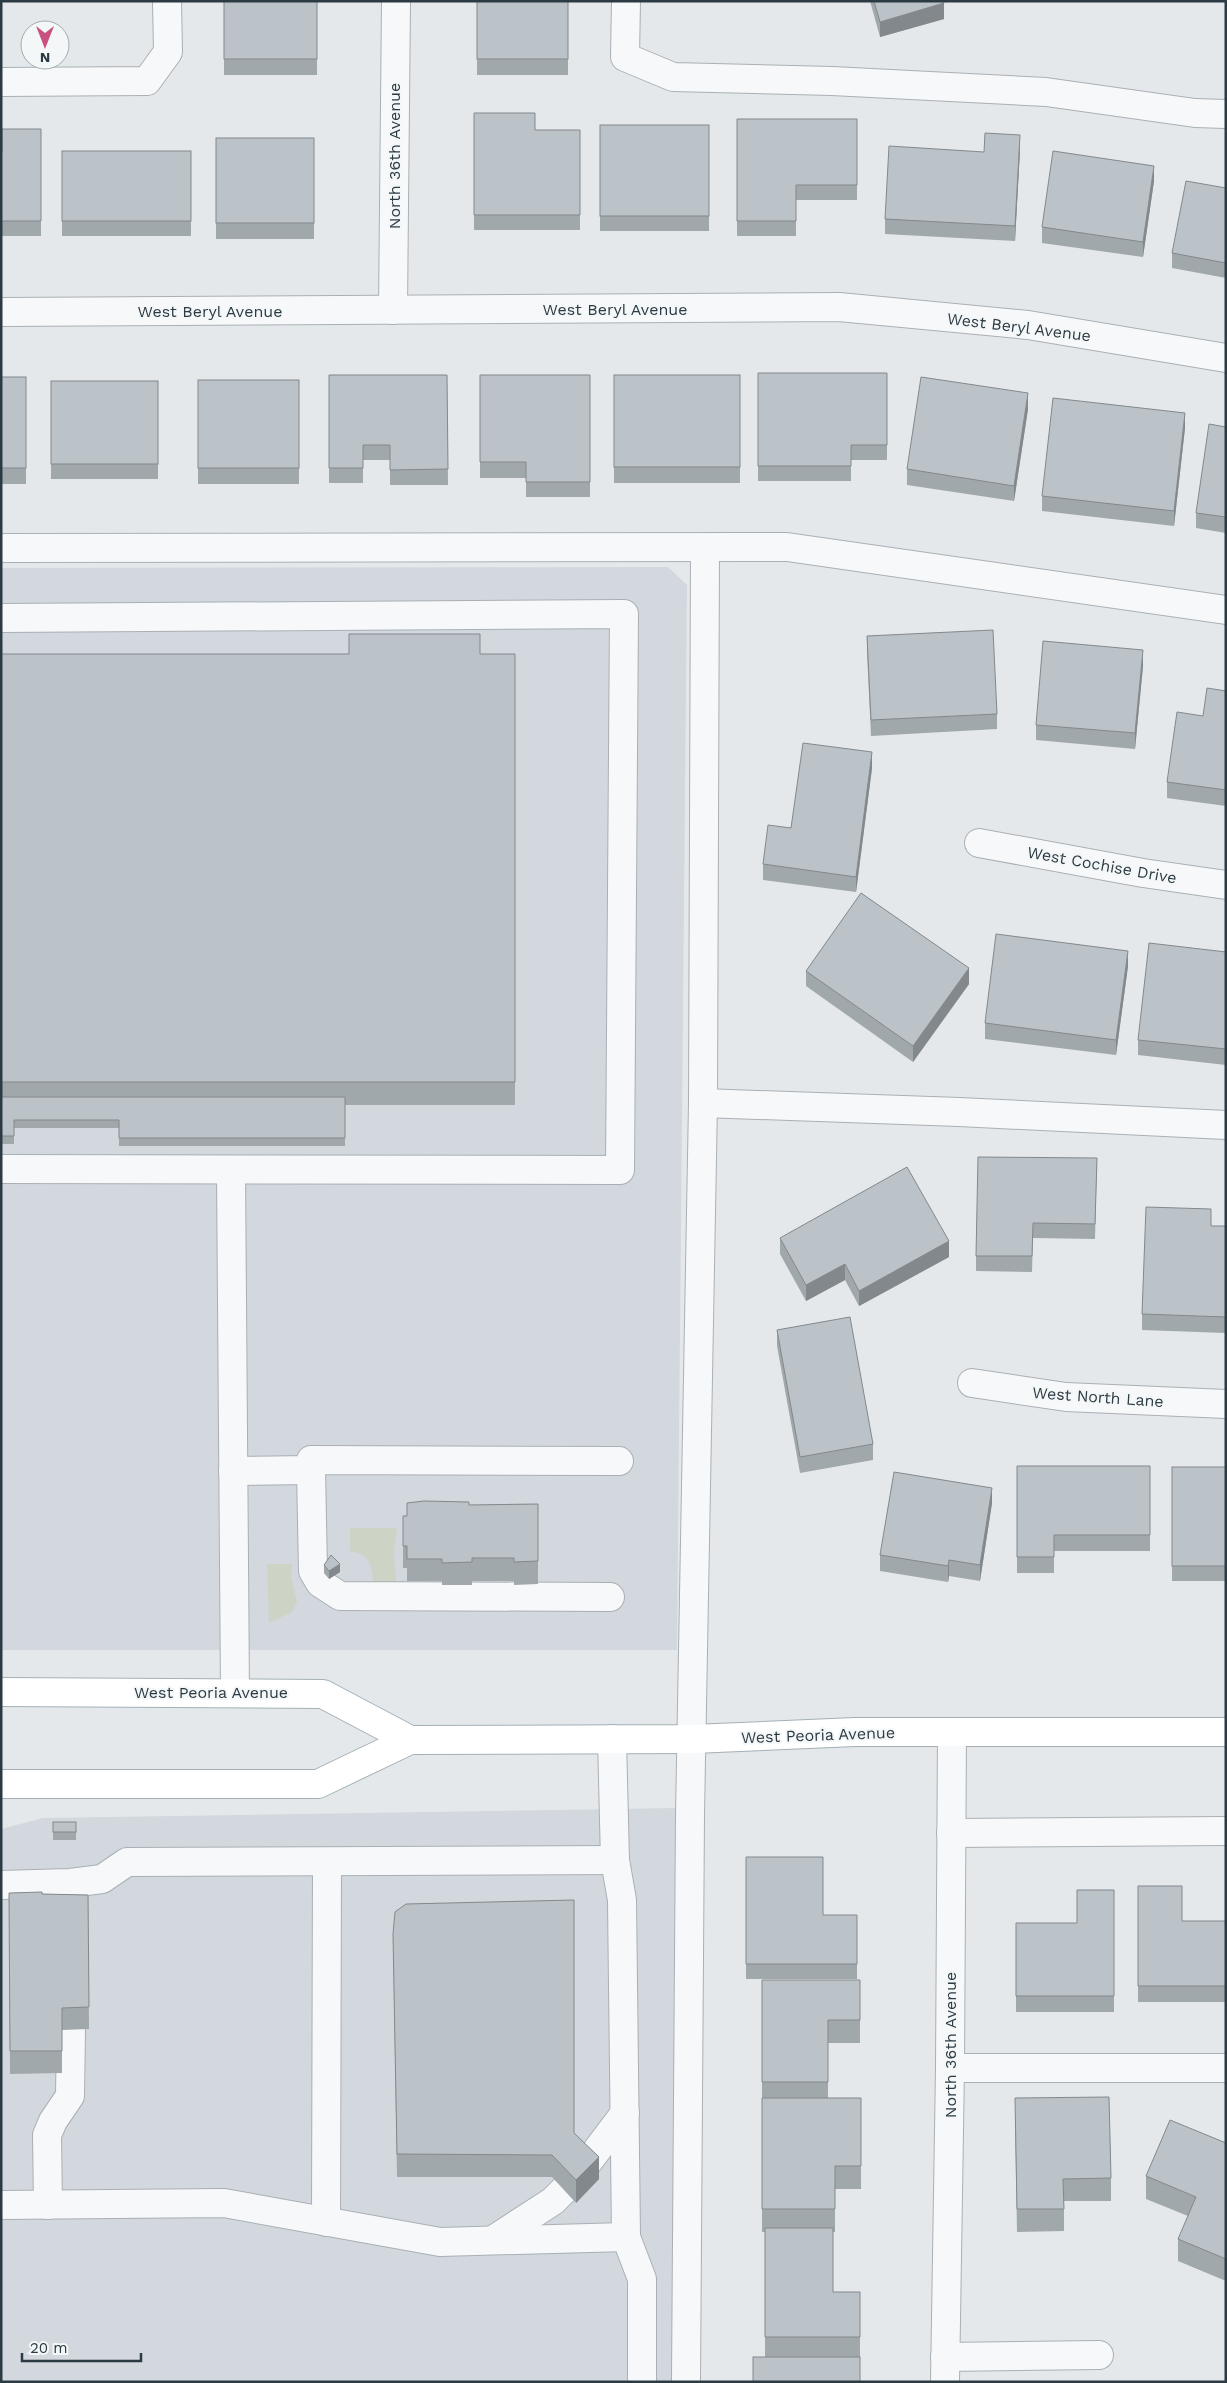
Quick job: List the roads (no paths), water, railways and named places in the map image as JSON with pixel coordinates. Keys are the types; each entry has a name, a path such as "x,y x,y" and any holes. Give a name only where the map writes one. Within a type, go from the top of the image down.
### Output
{"main road":[{"name":"West Peoria Avenue","path":"1,1692 322,1694 410,1740"},
{"name":"West Peoria Avenue","path":"1,1784 318,1784 410,1740 693,1738 855,1732 1226,1732"}],"street":[{"path":"1,82 147,81 168,52 167,1"},
{"name":"North 36th Avenue","path":"393,310 396,1"},
{"path":"626,1 625,57 673,77 832,81 1046,92 1195,113 1226,114"},
{"name":"West Beryl Avenue","path":"1,312 839,308 1028,325 1226,358"},
{"path":"1,548 787,547 1226,610"},
{"path":"686,2382 690,1834 703,1103 705,548"},
{"path":"1,618 624,614 620,1170 231,1171 1,1169"},
{"name":"West Cochise Drive","path":"979,843 1143,873 1226,884"},
{"path":"703,1103 959,1112 1226,1125"},
{"path":"231,1171 235,1692"},
{"name":"West North Lane","path":"972,1383 1066,1398 1226,1404"},
{"path":"610,1597 340,1596 320,1582 313,1571 312,1460 618,1461"},
{"path":"233,1472 312,1470"},
{"name":"North 36th Avenue","path":"952,1733 950,2068 945,2370 1099,2355"},
{"path":"612,1739 615,1860 622,1900 626,2237 642,2279 642,2382"},
{"path":"951,1833 1226,1831"},
{"path":"1,1885 70,1896 102,1879 127,1862 327,1863 615,1860"},
{"path":"326,2222 327,1863"},
{"path":"48,2204 47,2135 52,2121 70,2096 71,2030"},
{"path":"950,2068 1226,2068"},
{"path":"585,2166 625,2113"},
{"path":"494,2240 553,2201 564,2190"},
{"path":"1,2205 224,2203 440,2242 626,2237"}]}
